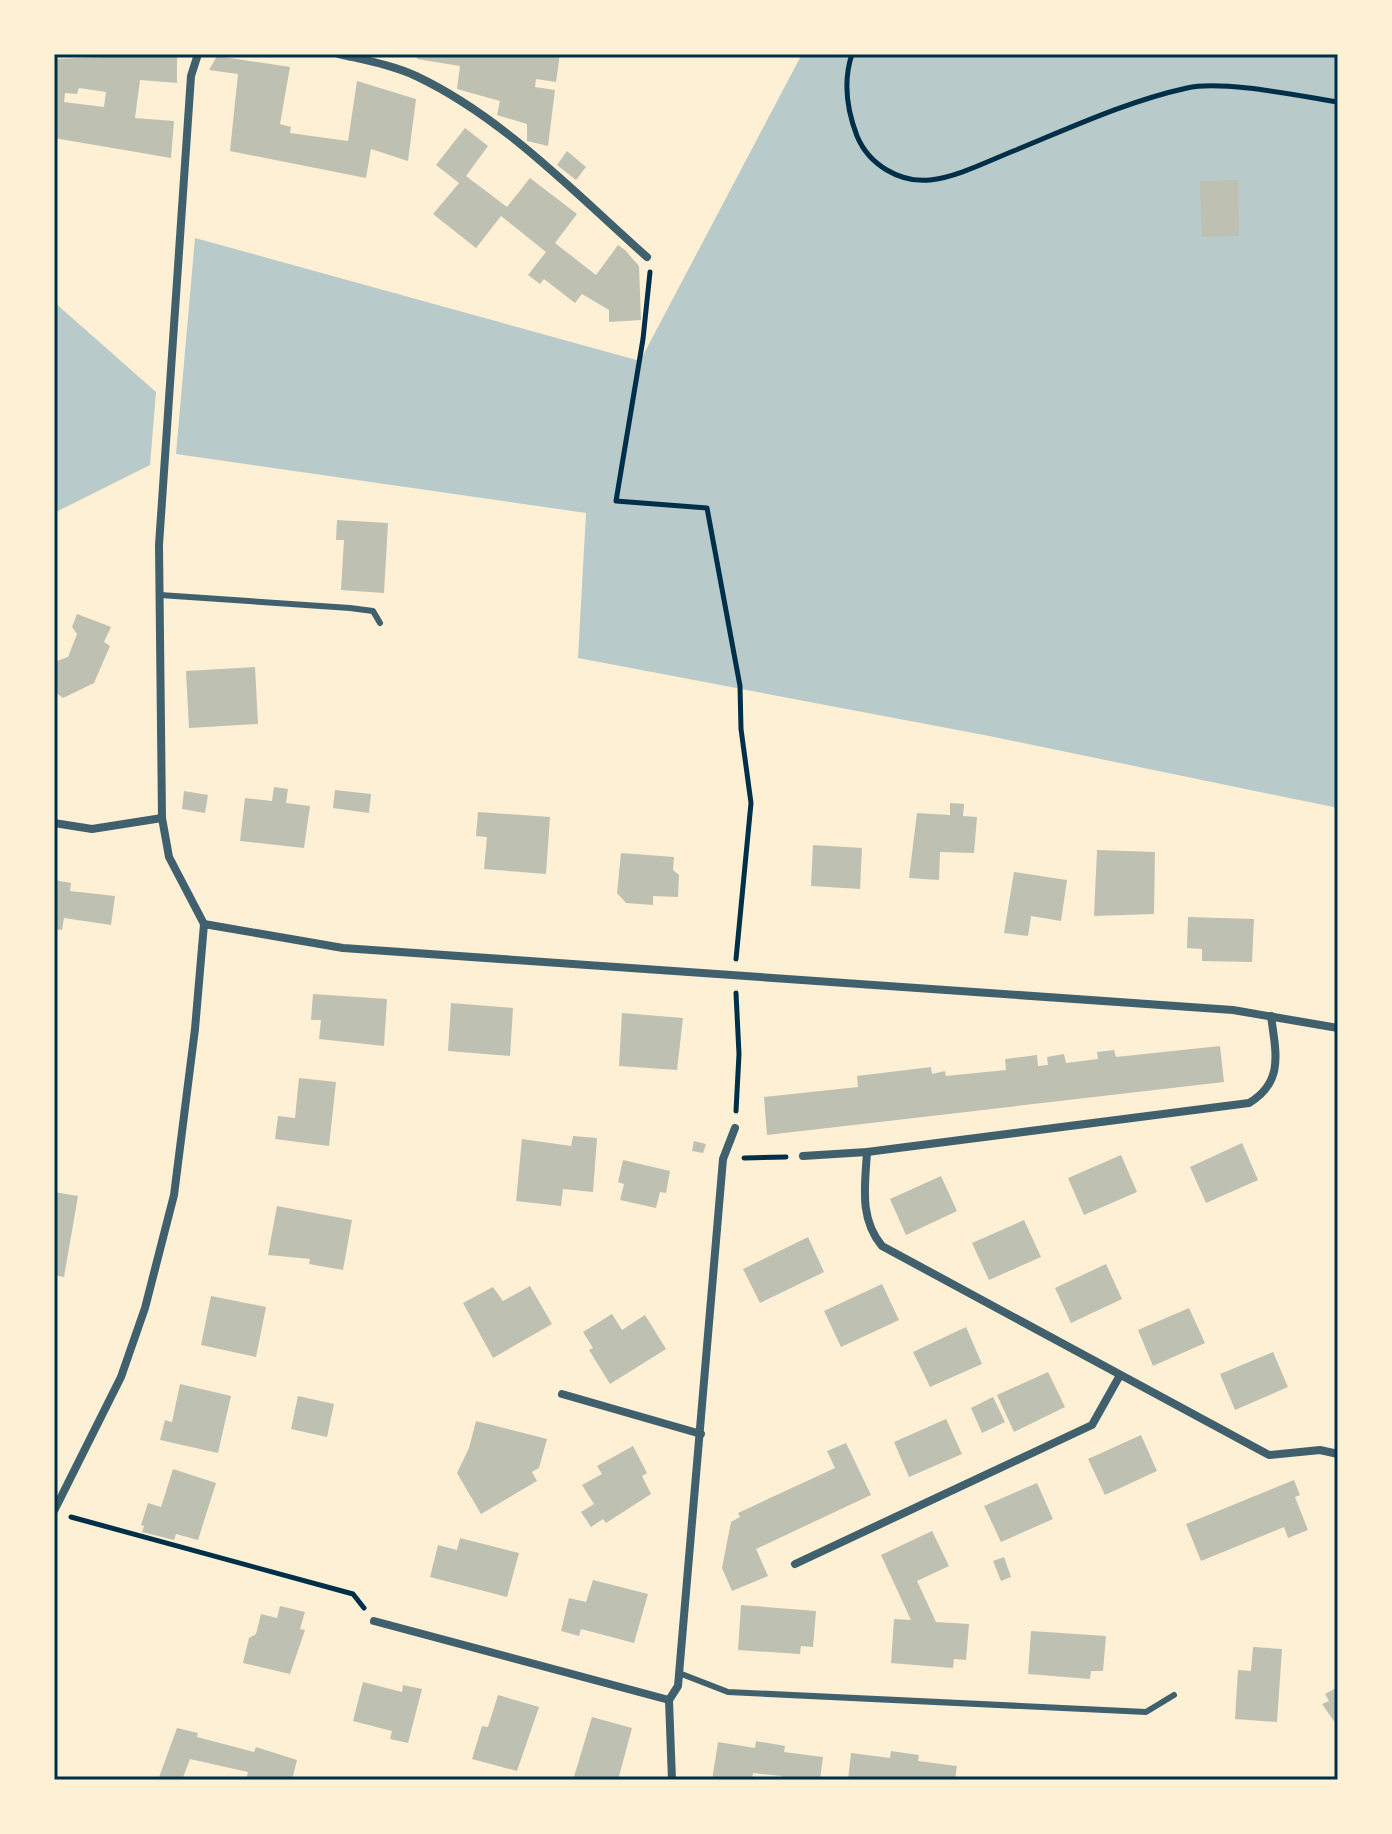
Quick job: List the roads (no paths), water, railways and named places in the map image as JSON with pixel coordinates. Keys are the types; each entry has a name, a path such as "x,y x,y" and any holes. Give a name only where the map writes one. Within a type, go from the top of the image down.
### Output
{"street":[{"path":"55,1509 121,1377 145,1308 174,1195 194,1044 204,924 169,857 162,818 159,545 190,92 198,54"},
{"path":"339,54 415,75 471,109 527,151 647,257"},
{"path":"54,823 92,829 162,818"},
{"path":"204,924 343,948 1233,1010 1338,1028"},
{"path":"803,1156 867,1152 1249,1103 1267,1092 1275,1072 1271,1016"},
{"path":"672,1780 669,1700 678,1686 701,1434 711,1268 723,1159 735,1128"},
{"path":"867,1152 864,1209 870,1231 882,1246 1119,1377 1269,1455 1320,1450 1338,1454"},
{"path":"795,1564 1092,1425 1119,1377"},
{"path":"562,1394 701,1434"},
{"path":"374,1621 669,1700"}],"lane":[{"path":"160,595 350,608 373,611 380,623"},
{"path":"679,1673 728,1692 1146,1712 1174,1695"}]}
